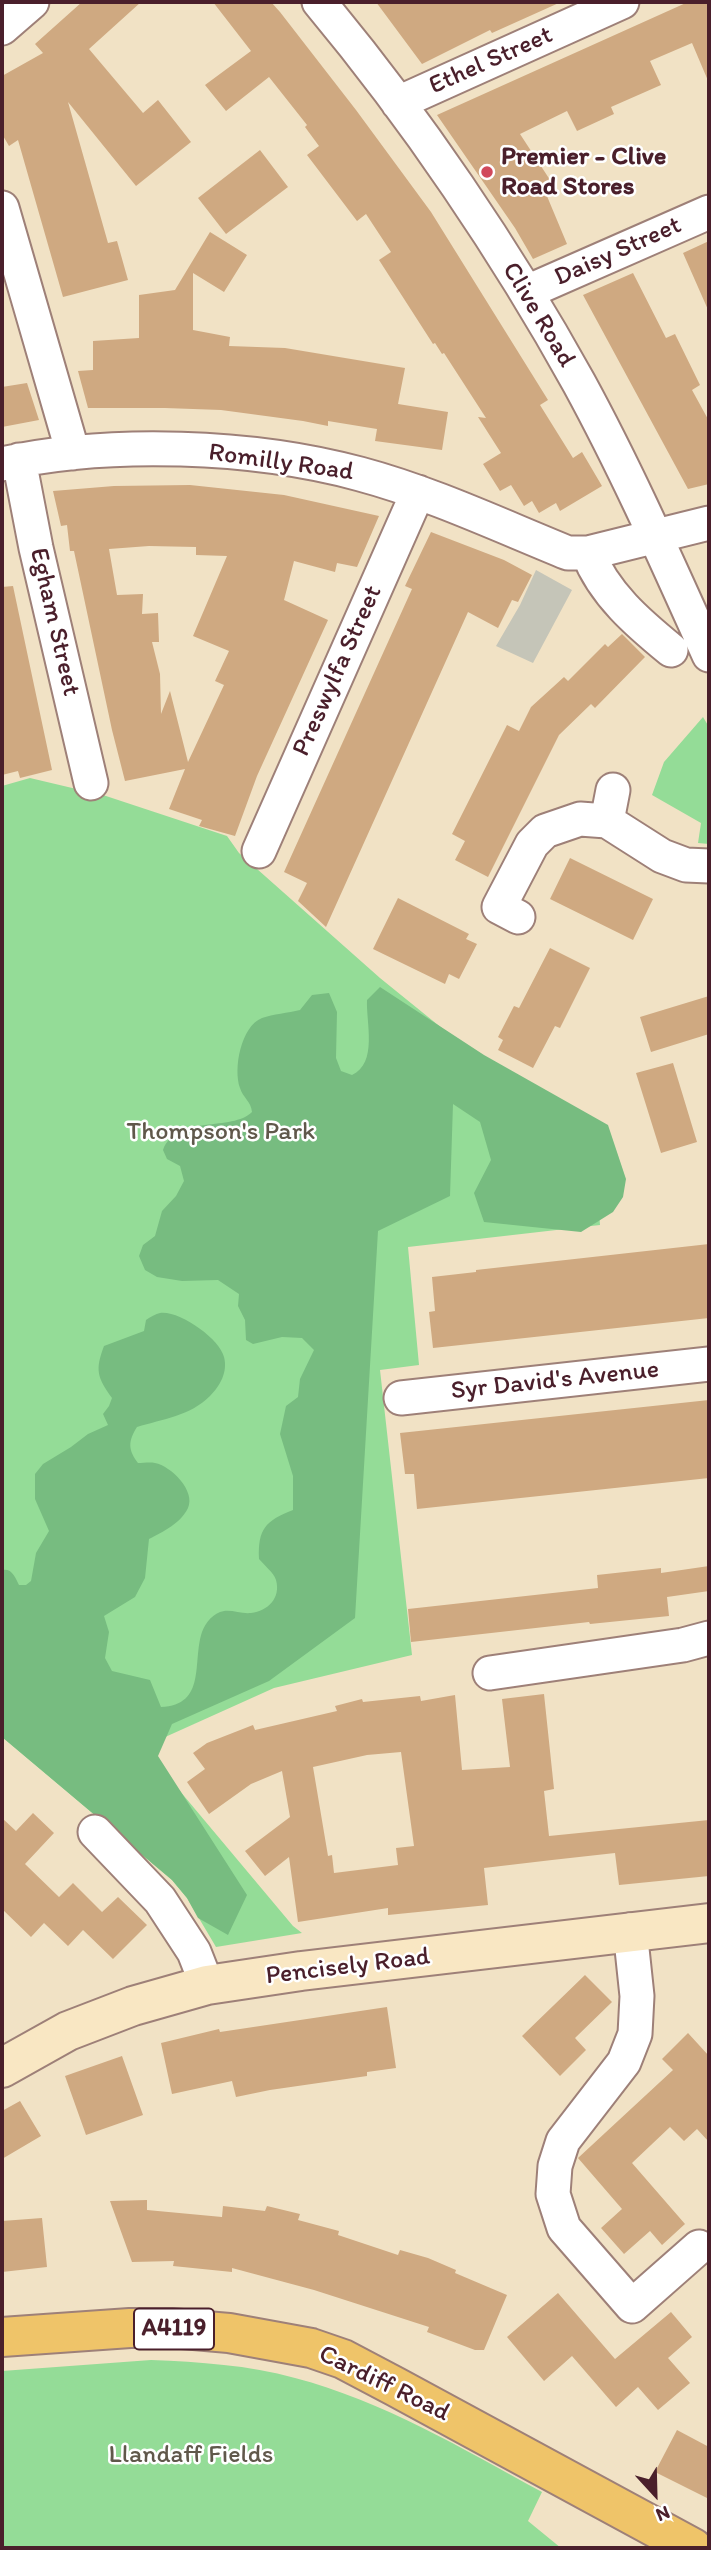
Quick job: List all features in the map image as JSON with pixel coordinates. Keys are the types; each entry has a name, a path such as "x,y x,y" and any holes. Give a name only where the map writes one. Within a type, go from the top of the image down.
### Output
{"main road":[{"name":"Pencisely Road","path":"2,2068 68,2031 133,2006 207,1985 630,1930 709,1923"},
{"name":"Cardiff Road","path":"2,2337 130,2328 171,2328 229,2333 311,2348 365,2370 693,2548"}],"street":[{"path":"2,28 32,2"},
{"name":"Clive Road","path":"319,2 353,42 398,103 527,292 580,384 655,535 709,656"},
{"name":"Ethel Street","path":"398,103 622,2"},
{"path":"2,208 73,453"},
{"name":"Daisy Street","path":"527,292 709,212"},
{"name":"Romilly Road","path":"10,462 73,453 149,449 296,460 359,474 418,492 568,553 588,553 709,523"},
{"name":"Egham Street","path":"10,462 36,548 91,783"},
{"name":"Preswylfa Street","path":"259,850 418,492"},
{"path":"588,553 595,571 635,621 671,650"},
{"path":"518,917 499,907 532,844 545,831 610,805 662,856 685,865 709,866"},
{"name":"Syr David's Avenue","path":"401,1398 709,1364"},
{"path":"490,1672 683,1645 709,1638"},
{"path":"95,1832 160,1900 194,1952 207,1985"},
{"path":"630,1930 637,1996 635,2034 624,2062 563,2141 555,2166 553,2193 564,2228 632,2306 699,2247"}],"shaded area":[{"path":"536,570 572,590 533,663 496,646 520,605"}],"green space":[{"path":"703,717 709,727 709,844 698,843 701,823 652,795 664,762"},
{"name":"Thompson's Park","path":"30,778 106,796 227,836 239,853 380,978 480,1059 593,1132 600,1225 408,1247 419,1365 380,1370 412,1655 274,1688 143,1747 293,1926 302,1933 216,1947 187,1898 172,1880 2,1737 2,786"},
{"path":"380,987 484,1055 608,1125 626,1179 623,1197 613,1212 581,1232 484,1222 474,1193 491,1160 480,1122 453,1104 450,1196 378,1231 355,1618 269,1681 172,1724 158,1756 247,1895 228,1935 198,1918 187,1898 172,1880 2,1737 2,1570 11,1572 19,1585 26,1585 31,1581 36,1553 49,1531 35,1499 35,1474 43,1464 88,1434 108,1425 103,1414 112,1398 99,1373 99,1361 104,1346 144,1331 146,1320 158,1313 168,1313 198,1327 215,1342 224,1357 224,1373 217,1388 202,1403 176,1416 137,1427 132,1437 131,1450 138,1463 155,1463 175,1474 185,1487 190,1501 185,1513 176,1523 149,1539 145,1578 135,1597 104,1616 109,1632 105,1658 112,1671 150,1680 161,1707 176,1704 185,1699 192,1690 202,1632 210,1618 224,1611 257,1612 263,1610 275,1598 276,1580 259,1559 260,1540 270,1522 293,1510 293,1476 280,1434 286,1406 298,1397 300,1379 314,1350 302,1338 282,1337 253,1344 246,1340 245,1320 238,1306 239,1294 218,1280 182,1281 157,1277 145,1270 139,1256 143,1245 155,1236 162,1211 176,1196 184,1181 180,1166 167,1159 163,1150 170,1139 192,1127 232,1121 252,1112 240,1088 238,1060 244,1039 255,1023 262,1018 300,1010 312,995 329,993 337,1012 336,1058 341,1071 352,1075 360,1069 368,1052 367,1000"},
{"name":"Llandaff Fields","path":"151,2360 260,2370 328,2388 391,2413 542,2492 528,2521 561,2548 2,2548 2,2371"}],"building":[{"path":"82,2 141,2 89,49 143,113 158,100 191,142 136,186 68,102 108,243 117,241 128,280 63,297 18,140 9,146 2,134 2,76 43,53 35,44"},
{"path":"213,2 271,2 280,12 431,212 548,400 540,405 573,458 582,452 602,486 560,511 556,503 539,513 532,501 524,506 511,485 500,491 483,464 501,453 478,417 486,418 444,353 433,344 379,260 391,252 366,214 357,221 307,155 319,146 305,127 307,125 269,77 226,111 205,85 251,51"},
{"path":"376,2 561,2 492,33 490,30 422,64"},
{"path":"688,2 709,2 709,83 692,43 650,61 661,85 611,107 614,114 577,131 567,111 520,134 552,183 544,189 567,244 533,259 515,228 437,115"},
{"path":"260,150 288,187 226,234 198,198"},
{"path":"210,232 247,255 224,292 193,273 193,330 230,337 229,346 285,348 405,368 398,404 448,412 442,450 375,441 377,429 328,421 328,426 221,410 88,408 78,371 93,370 93,341 139,338 139,295 175,290"},
{"path":"709,241 709,312 683,253"},
{"path":"633,273 666,338 675,334 700,385 692,390 709,421 709,484 688,489 583,295"},
{"path":"27,383 39,420 2,427 2,387"},
{"path":"190,485 284,495 379,516 357,567 337,563 335,572 294,561 284,600 328,620 257,776 235,836 199,826 202,820 169,809 185,769 125,781 74,551 70,551 67,525 61,526 53,491 114,486","holes":["196,547 196,555 227,556 193,636 229,651 215,681 224,685 188,762 170,691 161,714 160,674 152,642 159,642 158,613 142,614 143,594 117,595 109,549"]},
{"path":"431,532 504,560 532,575 518,602 512,600 498,628 468,612 326,927 298,901 307,883 284,872 412,589 405,586"},
{"path":"13,586 52,770 20,778 18,771 2,775 2,587"},
{"path":"622,634 645,657 595,708 591,704 559,735 488,877 455,860 465,841 452,834 507,725 519,731 531,707 564,677 568,681 605,644 608,647"},
{"path":"570,858 653,899 633,940 550,899"},
{"path":"398,898 469,934 466,939 477,944 459,979 449,974 445,984 373,949"},
{"path":"550,948 590,968 560,1028 555,1026 533,1068 498,1050 503,1040 498,1037 514,1006 519,1008"},
{"path":"709,996 709,1034 651,1052 640,1017"},
{"path":"673,1063 697,1142 661,1153 636,1073"},
{"path":"709,1244 709,1318 433,1348 429,1312 435,1311 432,1277"},
{"path":"709,1400 709,1478 417,1509 414,1474 405,1474 400,1433"},
{"path":"709,1566 709,1591 667,1597 669,1616 411,1642 408,1609 598,1588 597,1575 661,1568 661,1573"},
{"path":"544,1694 554,1789 544,1791 549,1836 709,1820 709,1876 619,1885 615,1853 552,1860 484,1868 488,1905 388,1915 388,1908 298,1922 289,1857 265,1876 245,1851 290,1817 282,1771 251,1784 209,1814 187,1782 205,1769 193,1753 207,1743 253,1725 255,1730 337,1711 335,1706 362,1699 363,1702 420,1696 421,1701 455,1695 462,1770 510,1767 502,1699","holes":["401,1752 414,1846 396,1848 398,1865 334,1873 332,1855 328,1856 313,1767 367,1755"]},
{"path":"33,1813 54,1833 25,1864 59,1897 73,1883 102,1912 118,1897 147,1925 113,1959 83,1930 68,1946 44,1923 31,1937 2,1909 2,1818 16,1831"},
{"path":"585,1975 612,2002 575,2038 586,2050 560,2076 522,2036"},
{"path":"387,2007 396,2068 367,2072 367,2076 236,2097 232,2081 172,2094 161,2043 219,2029 220,2032"},
{"path":"688,2033 709,2056 709,2142 697,2129 684,2141 670,2127 632,2163 685,2224 662,2245 650,2231 624,2254 601,2228 622,2209 578,2158 673,2070 662,2059"},
{"path":"122,2056 143,2115 86,2135 65,2076"},
{"path":"20,2101 41,2136 2,2159 2,2111"},
{"path":"147,2200 147,2210 222,2217 223,2206 265,2211 267,2206 300,2214 298,2220 339,2231 338,2235 398,2255 400,2250 428,2258 456,2270 455,2273 507,2295 484,2350 475,2350 427,2332 429,2327 314,2290 232,2268 232,2272 173,2266 174,2261 132,2262 110,2201"},
{"path":"42,2218 47,2267 2,2272 2,2221"},
{"path":"558,2293 615,2359 671,2312 692,2337 668,2358 690,2383 658,2410 638,2387 616,2407 572,2356 544,2381 507,2337"},
{"path":"677,2430 709,2447 709,2499 655,2472"}],"place":[{"name":"Premier - Clive Road Stores","path":"487,172"}]}
